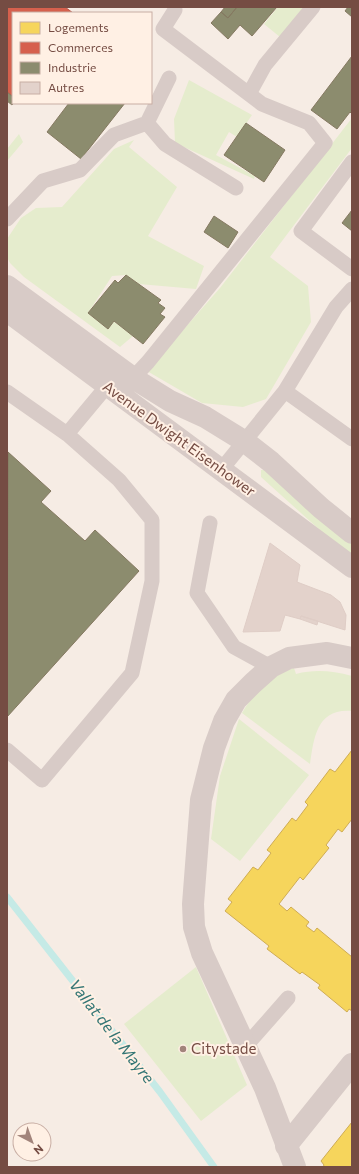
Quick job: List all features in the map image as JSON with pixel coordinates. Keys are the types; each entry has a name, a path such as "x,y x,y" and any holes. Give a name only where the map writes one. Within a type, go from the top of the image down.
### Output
{"main road":[{"name":"Avenue Dwight Eisenhower","path":"7,286 133,378 170,401 205,417 244,441 271,462 352,534"},
{"name":"Avenue Dwight Eisenhower","path":"10,320 107,386 352,567"},
{"path":"295,1167 265,1088 202,953 194,927 193,904 201,800 214,748 224,721 236,700 271,667 289,658 327,653 352,658"},
{"path":"286,1146 352,1064"}],"lane":[{"path":"249,94 265,65 313,7"},
{"path":"133,378 148,362 324,143 309,123 262,104 163,29 175,10"},
{"path":"7,219 43,181 80,170 114,135 147,123 170,78"},
{"path":"147,123 165,144 236,188"},
{"path":"352,162 301,231 352,268"},
{"path":"221,470 285,391 336,307 352,289"},
{"path":"67,434 107,386"},
{"path":"285,391 352,440"},
{"path":"7,392 67,434 119,480 152,520 152,581 132,673 42,780 7,750"},
{"path":"210,523 198,593 234,647 271,667"},
{"path":"245,1047 288,998"}],"green space":[{"path":"278,7 304,7 280,37 264,24"},
{"path":"189,80 252,115 237,137 229,132 216,155 255,176 254,179 175,143 174,119"},
{"path":"352,118 352,148 270,257 308,286 311,322 266,399 243,407 202,403 147,371 220,288"},
{"path":"19,134 23,142 7,161 7,149"},
{"path":"134,140 129,147 177,187 148,236 204,266 196,289 139,284 126,275 112,276 88,313 114,321 133,336 120,347 24,277 10,263 7,257 7,239 21,218 36,208 62,207 114,149"},
{"path":"261,470 267,470 352,543 352,559 261,477"},
{"path":"294,668 296,674 324,671 352,676 352,711 340,711 331,714 324,719 319,726 313,744 310,764 242,713 257,692 278,675"},
{"path":"239,719 309,775 240,861 211,839 220,776"},
{"path":"196,967 247,1085 201,1121 124,1024"}],"building: Logements":[{"path":"352,750 352,819 342,832 338,829 326,845 329,848 303,880 300,877 279,904 287,911 291,907 309,922 306,926 314,932 317,928 352,957 352,1011 349,1009 347,1012 318,988 320,985 302,972 300,974 267,949 269,946 225,911 232,902 228,899 253,867 258,870 271,853 267,850 292,818 296,821 308,805 305,802 330,769 335,772"},
{"path":"352,1122 352,1167 323,1167 324,1165 321,1161"}],"building: Commerces":[{"path":"7,7 65,7 72,12 12,12 12,96 7,92"}],"building: Industrie":[{"path":"225,7 237,7 228,18 221,12"},
{"path":"237,7 277,7 252,36 240,25 228,39 211,23 221,12 228,18"},
{"path":"348,7 352,7 352,17 345,11"},
{"path":"352,56 352,114 350,112 337,129 311,110"},
{"path":"7,92 12,96 13,104 12,105 7,101"},
{"path":"68,104 124,104 81,159 47,132"},
{"path":"246,123 285,150 264,182 224,155"},
{"path":"352,210 352,231 342,223"},
{"path":"214,216 238,232 228,248 204,232"},
{"path":"126,275 161,300 158,303 165,308 160,314 165,317 143,344 114,321 108,329 88,313 115,280 118,283"},
{"path":"8,452 51,491 41,502 85,541 95,530 139,571 7,717"}],"building: Autres":[{"path":"270,543 300,565 297,582 331,595 340,602 346,615 345,630 301,616 300,619 285,615 280,631 243,632"},
{"path":"301,616 318,621 317,625 300,619"}],"waterway":[{"name":"Vallat de la Mayre","path":"7,897 160,1092 214,1167"}],"place":[{"name":"Citystade","path":"183,1049"}]}
